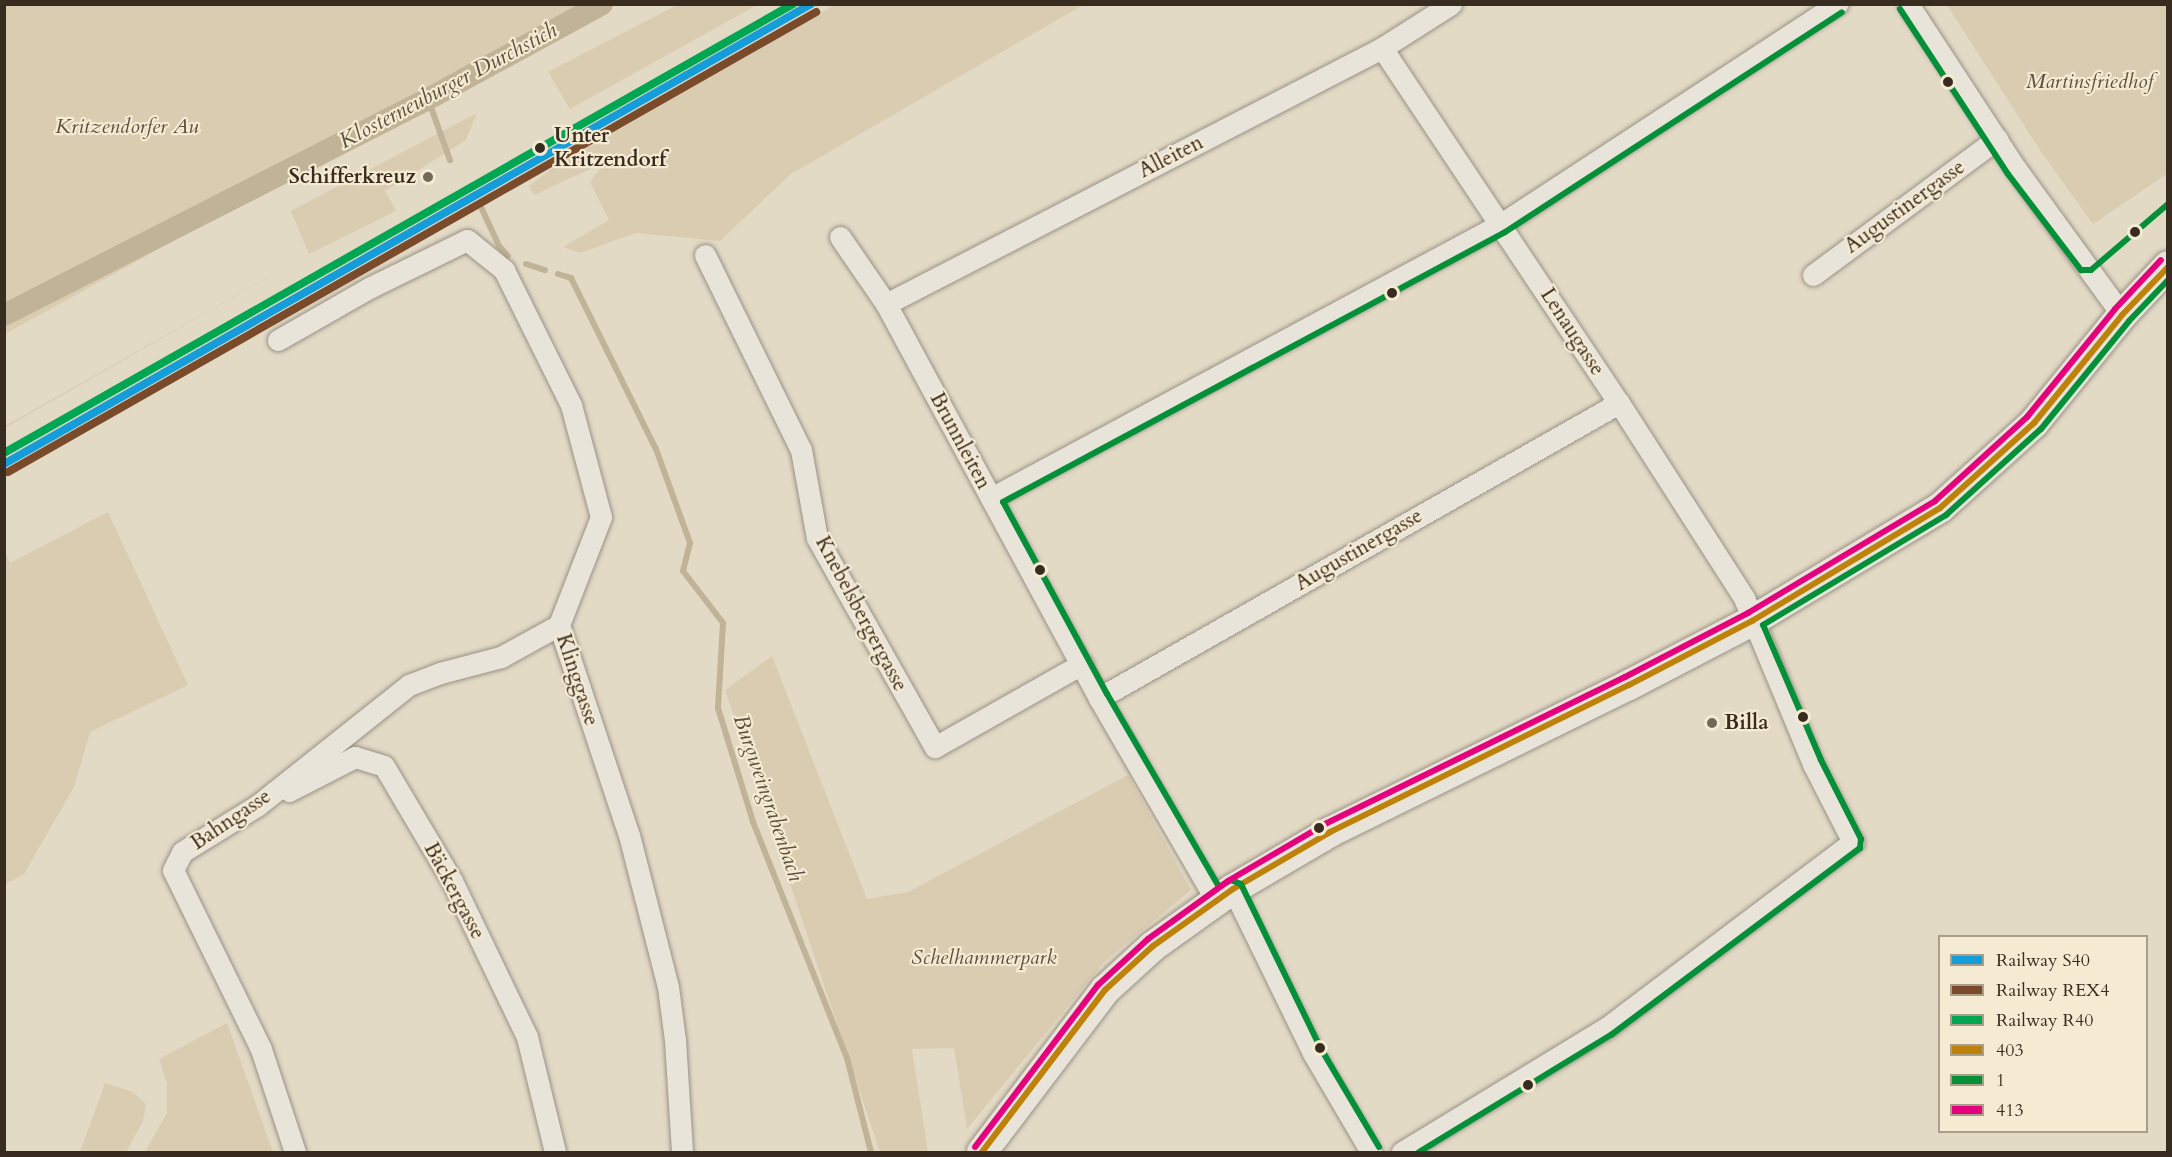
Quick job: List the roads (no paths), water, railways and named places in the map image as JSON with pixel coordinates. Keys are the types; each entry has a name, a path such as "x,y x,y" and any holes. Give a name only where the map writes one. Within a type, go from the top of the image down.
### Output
{"main road":[{"path":"982,1152 1105,990 1153,946 1225,895 1330,832 1629,685 1752,621 1940,508 2034,423 2122,315 2168,266"}],"street":[{"name":"Alleiten","path":"886,304 1382,48 1451,4"},
{"path":"991,498 1501,224 1837,4"},
{"path":"1908,4 1997,139 2122,315"},
{"name":"Lenaugasse","path":"1382,48 1619,403 1744,598 1814,764 1853,842 1606,1028 1402,1152"},
{"name":"Augustinergasse","path":"1813,275 1997,139"},
{"name":"Brunnleiten","path":"840,237 886,304 1099,698 1225,895 1371,1152"},
{"name":"Klinggasse","path":"278,339 369,288 467,240 504,270 571,405 601,518 559,625 629,835 668,987 675,1040 682,1152"},
{"name":"Knebelsbergergasse","path":"705,255 801,450 817,538 934,747 1082,664"},
{"name":"Augustinergasse","path":"1099,698 1619,403"},
{"name":"Bahngasse","path":"295,1152 261,1049 173,870 183,852 258,805 409,686 440,673 501,657 559,625"},
{"name":"Bäckergasse","path":"258,805 355,757 384,766 452,881 527,1037 555,1152"}],"waterway":[{"name":"Klosterneuburger Durchstich","path":"4,315 428,99 602,4"},
{"path":"428,99 450,160"},
{"path":"481,207 499,246 508,256"},
{"name":"Burgweingrabenbach","path":"526,264 545,270"},
{"name":"Burgweingrabenbach","path":"558,274 571,278 656,449 690,543 683,571 723,623 718,708 753,822 847,1058 871,1152"}],"rail line":[{"name":"R40","path":"4,453 793,4"},
{"name":"S40","path":"4,464 811,4"},
{"name":"REX4","path":"8,472 816,12"}],"place":[{"name":"Unter Kritzendorf","path":"540,148"},
{"name":"Schifferkreuz","path":"428,177"},
{"name":"Billa","path":"1712,723"}],"park label":[{"name":"Martinsfriedhof","path":"2090,82"},
{"name":"Kritzendorfer Au","path":"127,127"},
{"name":"Schelhammerpark","path":"984,958"}]}
